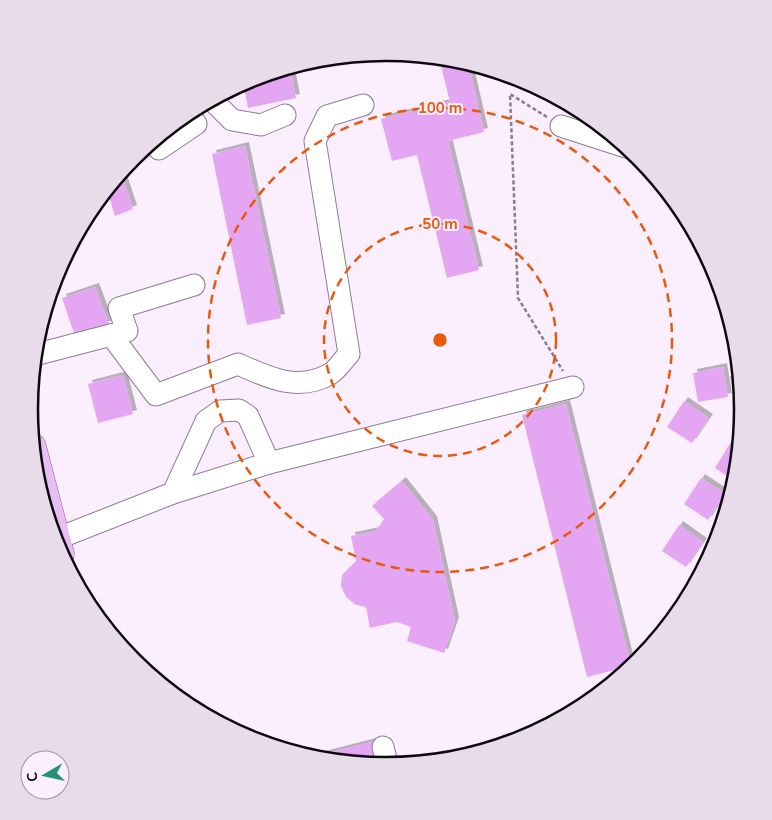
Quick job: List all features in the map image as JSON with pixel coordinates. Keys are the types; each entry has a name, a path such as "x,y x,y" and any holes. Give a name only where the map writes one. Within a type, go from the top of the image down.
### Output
{"street":[{"path":"217,105 232,120 262,125 285,114"},
{"path":"111,335 156,395 238,364 267,377 296,384 331,374 349,354 315,141 327,116 363,105"},
{"path":"159,149 196,124 192,120"},
{"path":"561,126 602,137"},
{"path":"42,353 127,330 120,308 194,285"},
{"path":"64,543 173,493 269,463 573,387"},
{"path":"173,493 206,421 220,411 239,410 248,416 269,463"}],"path":[{"path":"561,126 510,94 518,298 573,387"}],"building":[{"path":"441,66 470,72 484,132 448,141 479,270 447,278 417,155 392,161 381,119 450,102"},
{"path":"291,74 296,98 248,108 245,92"},
{"path":"245,146 281,318 247,325 212,154"},
{"path":"124,181 133,209 115,216 110,198"},
{"path":"95,287 109,324 75,336 62,298"},
{"path":"723,367 728,397 698,402 693,373"},
{"path":"123,375 133,414 98,423 88,384"},
{"path":"733,375 734,399 730,376"},
{"path":"684,401 709,418 692,443 667,427"},
{"path":"566,404 629,659 619,669 587,677 522,415"},
{"path":"731,442 733,443 728,477 715,468"},
{"path":"701,478 724,494 708,520 684,504"},
{"path":"402,481 433,520 455,621 444,653 407,641 411,627 397,622 370,628 366,607 356,605 346,597 341,586 342,575 356,561 351,536 376,531 384,519 372,506"},
{"path":"679,525 703,542 686,567 662,551"},
{"path":"376,741 380,758 363,758 327,754"}]}
